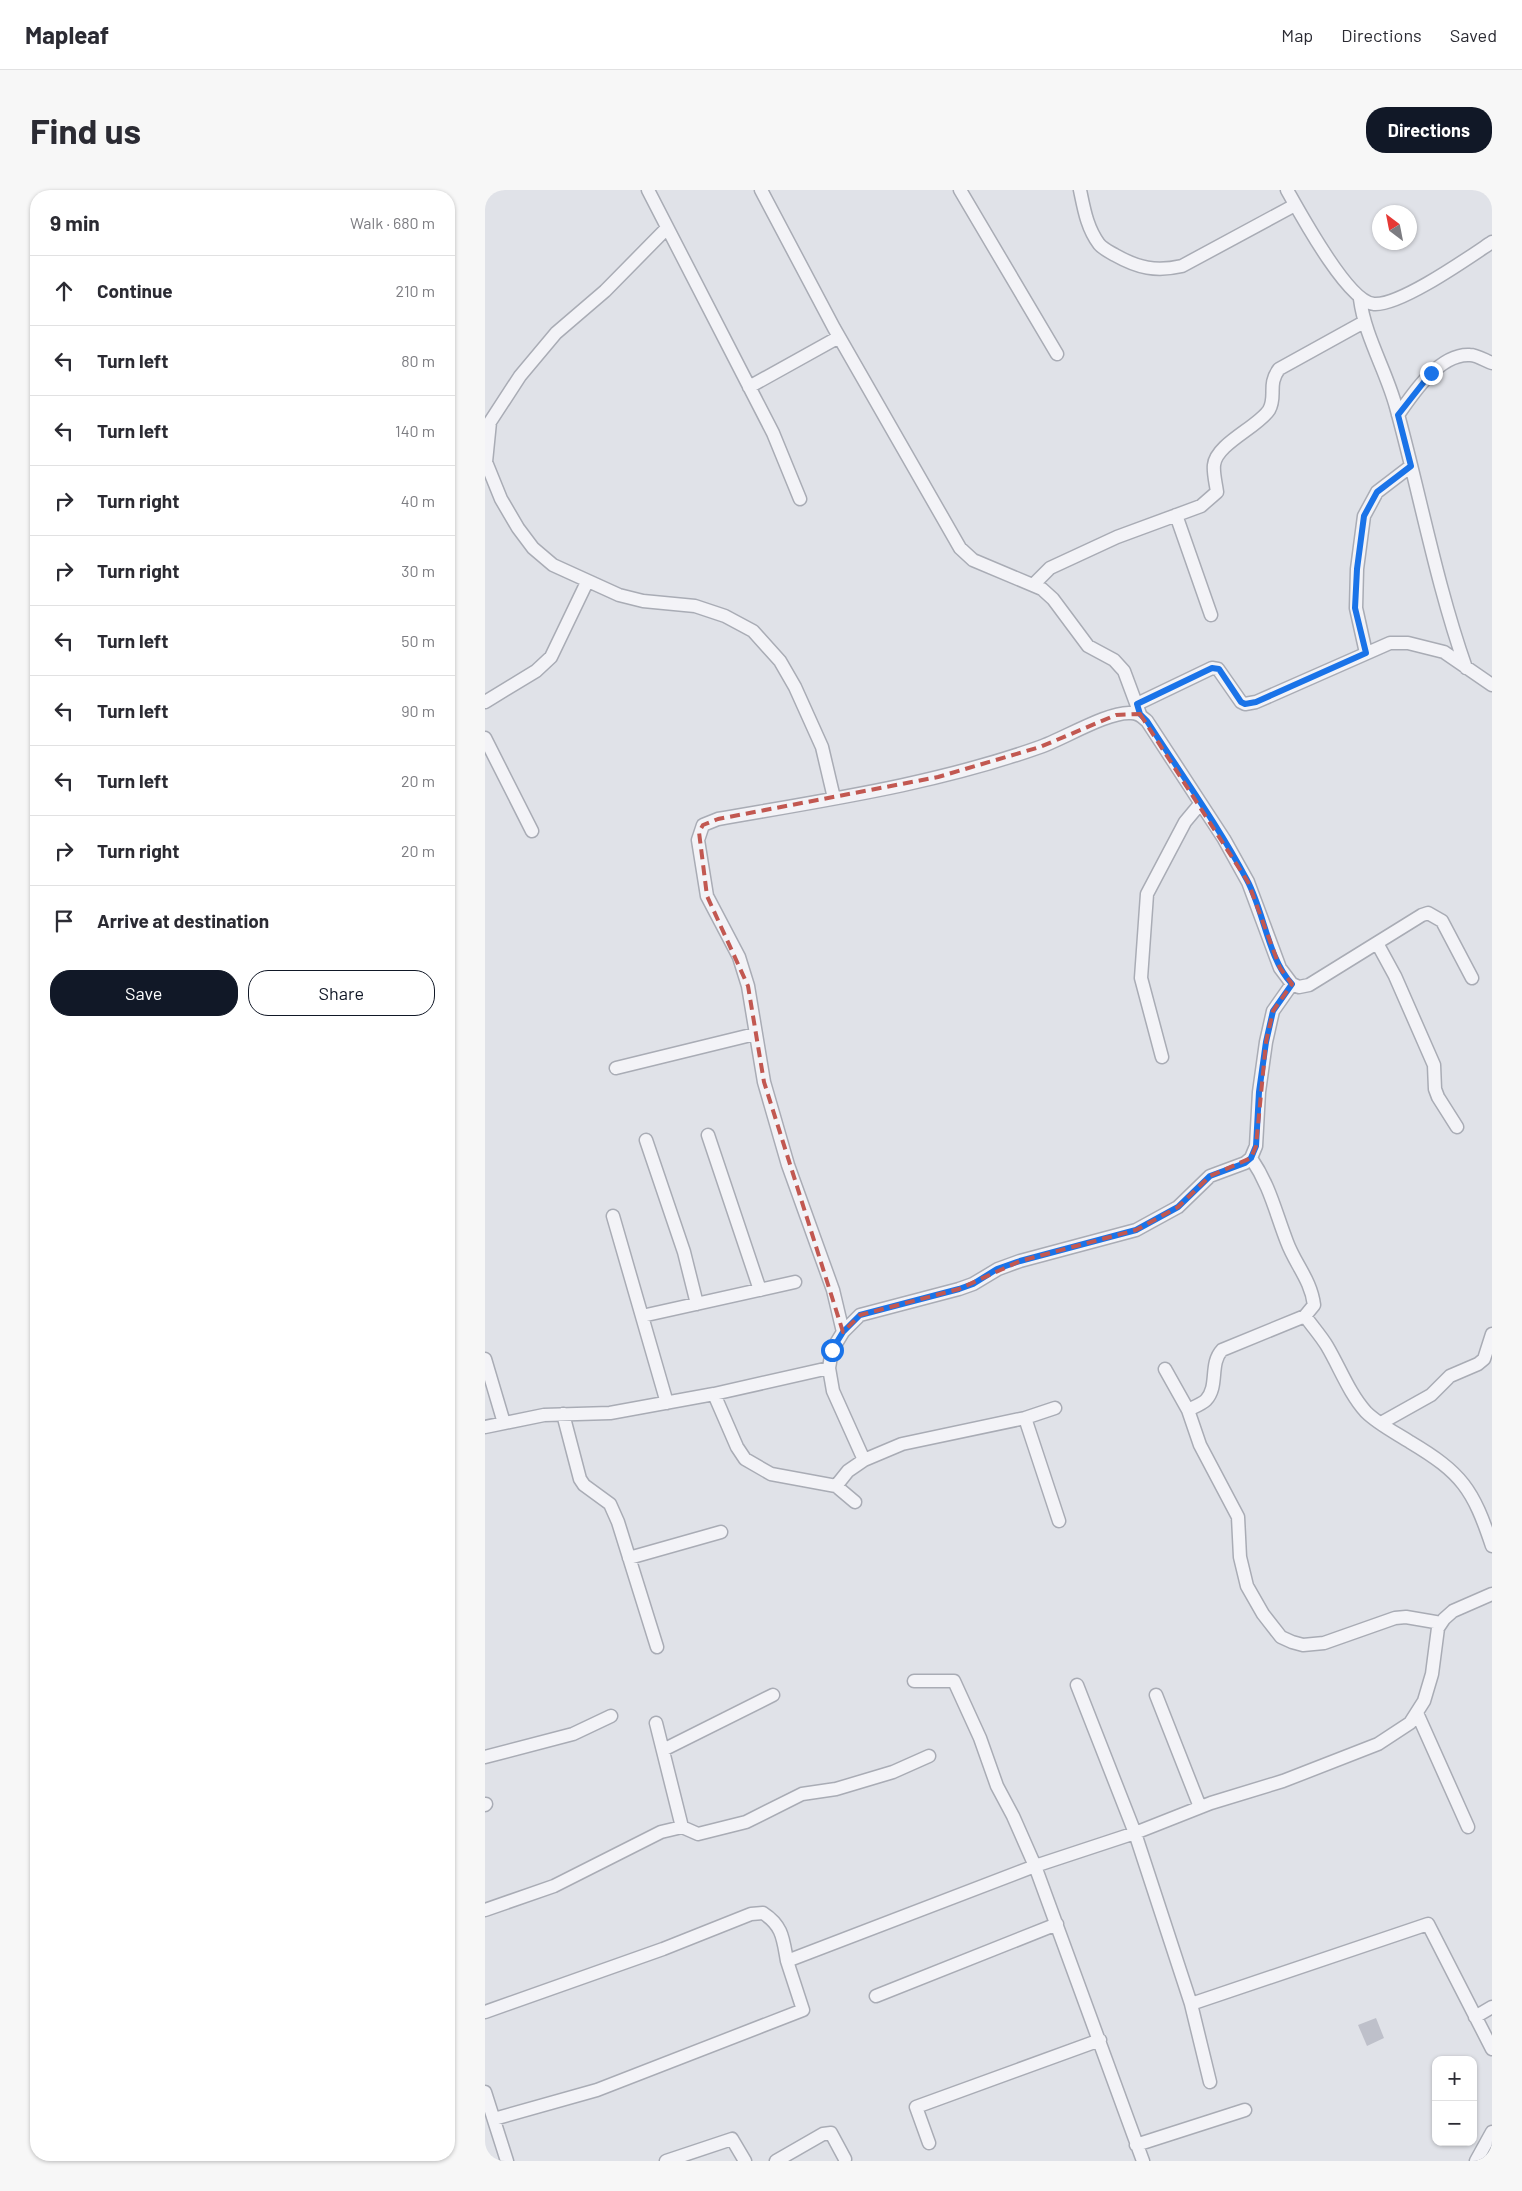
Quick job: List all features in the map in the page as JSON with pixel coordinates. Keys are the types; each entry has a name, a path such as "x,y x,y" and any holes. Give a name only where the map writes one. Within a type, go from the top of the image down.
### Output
{"street":[{"path":"648,190 773,433 800,499"},
{"path":"761,190 839,337 960,548 973,560 1042,589 1053,599 1088,646 1114,660 1119,665 1139,709 1248,882 1280,968 1292,984 1299,987 1309,984 1422,915 1433,914 1442,921 1471,978"},
{"path":"960,190 1057,354"},
{"path":"1080,190 1085,216 1101,246 1130,264 1146,269 1165,270 1182,266 1295,205"},
{"path":"1287,190 1348,286 1360,299 1373,304 1393,301 1443,273 1492,242"},
{"path":"667,228 605,291 557,333 520,376 490,422 486,462 501,499 518,528 533,548 553,565 619,595 643,601 695,606 725,616 753,631 780,661 795,687 821,747 835,798"},
{"path":"1360,299 1363,322 1398,415 1449,620 1466,668"},
{"path":"1033,585 1049,568 1117,537 1201,506 1217,492 1214,464 1218,454 1266,413 1272,404 1272,378 1279,369 1363,322"},
{"path":"749,387 839,337"},
{"path":"1398,415 1431,373 1452,359 1471,355 1492,363"},
{"path":"1366,653 1355,608 1357,569 1364,516 1377,492 1411,466"},
{"path":"1176,515 1211,615"},
{"path":"485,702 537,671 551,658 587,582"},
{"path":"843,1332 833,1290 785,1156 764,1082 749,986 707,896 701,866 699,832 703,825 718,819 938,777 1040,747 1116,715 1139,709 1212,668 1219,669 1223,673 1241,702 1245,704 1256,702 1391,643 1408,643 1444,652 1492,685"},
{"path":"485,738 532,831"},
{"path":"1162,1057 1141,978 1147,894 1185,822 1200,804"},
{"path":"1377,943 1395,976 1434,1065 1435,1089 1438,1097 1457,1127"},
{"path":"863,1460 833,1391 829,1368 832,1350 843,1332 860,1315 959,1289 973,1284 997,1269 1020,1261 1136,1230 1178,1207 1210,1176 1245,1163 1251,1158 1256,1146 1259,1092 1266,1042 1273,1011 1292,984"},
{"path":"616,1068 755,1034"},
{"path":"708,1136 760,1290"},
{"path":"646,1140 684,1252 697,1304"},
{"path":"1188,1410 1205,1401 1210,1393 1216,1356 1222,1350 1305,1316 1314,1305 1310,1287 1287,1244 1272,1194 1251,1158"},
{"path":"613,1216 667,1403"},
{"path":"642,1316 795,1282"},
{"path":"1305,1316 1327,1345 1340,1372 1367,1412 1381,1423 1431,1454 1455,1474 1470,1490 1477,1503 1492,1546"},
{"path":"1381,1423 1431,1395 1450,1376 1478,1364 1484,1359 1492,1334"},
{"path":"485,1359 505,1423"},
{"path":"485,1427 544,1415 610,1413 714,1394 829,1368"},
{"path":"1165,1369 1188,1410 1200,1445 1238,1517 1241,1557 1247,1586 1263,1614 1281,1637 1303,1645 1324,1643 1395,1618 1406,1617 1441,1623"},
{"path":"714,1394 737,1447 745,1459 771,1474 836,1486 855,1502"},
{"path":"836,1486 848,1471 863,1460 903,1444 1025,1418 1055,1408"},
{"path":"563,1414 580,1479 584,1485 610,1504 657,1647"},
{"path":"1025,1418 1059,1522"},
{"path":"629,1558 721,1532"},
{"path":"787,1961 1035,1866 1135,1833 1200,1807 1283,1781 1378,1744 1410,1723 1424,1701 1432,1674 1436,1638 1441,1623 1453,1611 1492,1594"},
{"path":"914,1681 954,1681 980,1738 997,1786 1035,1866 1143,2161"},
{"path":"1077,1685 1135,1833 1191,2004 1210,2082"},
{"path":"663,1750 773,1695"},
{"path":"1156,1695 1200,1807"},
{"path":"1417,1713 1468,1827"},
{"path":"485,1757 573,1734 611,1716"},
{"path":"656,1723 682,1827"},
{"path":"485,1910 554,1886 661,1832 682,1827 698,1834 746,1822 802,1794 836,1789 893,1772 929,1756"},
{"path":"485,2012 663,1950 751,1914 763,1913 775,1921 781,1932 787,1961 803,2010 597,2090 494,2119"},
{"path":"876,1996 1057,1924"},
{"path":"1191,2004 1428,1924 1492,2049"},
{"path":"1475,2017 1492,2007"},
{"path":"929,2143 916,2107 1100,2040"},
{"path":"485,2092 507,2161"},
{"path":"1136,2144 1245,2110"},
{"path":"1476,2161 1492,2132"},
{"path":"776,2161 823,2134 831,2133 845,2159"},
{"path":"666,2161 732,2138 745,2161"}],"highlighted area":[{"path":"1140,714 1248,882 1280,968 1292,984 1273,1011 1266,1042 1256,1146 1251,1158 1210,1176 1178,1207 1136,1230 1020,1261 959,1289 860,1315 843,1332 764,1082 748,986 707,896 699,832 703,825 718,819 938,777 1040,747 1116,715"}],"building":[{"path":"1376,2018 1384,2038 1367,2046 1358,2025"}],"route":[{"path":"832,1350 843,1332 860,1315 959,1289 973,1284 997,1269 1020,1261 1136,1230 1178,1207 1210,1176 1245,1163 1251,1158 1256,1146 1259,1092 1266,1042 1273,1011 1292,984 1280,968 1248,882 1224,839 1147,721 1140,714 1137,704 1201,671 1212,668 1219,669 1223,673 1241,702 1245,704 1256,702 1366,653 1355,608 1357,569 1364,516 1377,492 1411,466 1398,415 1411,395 1431,373"}]}
